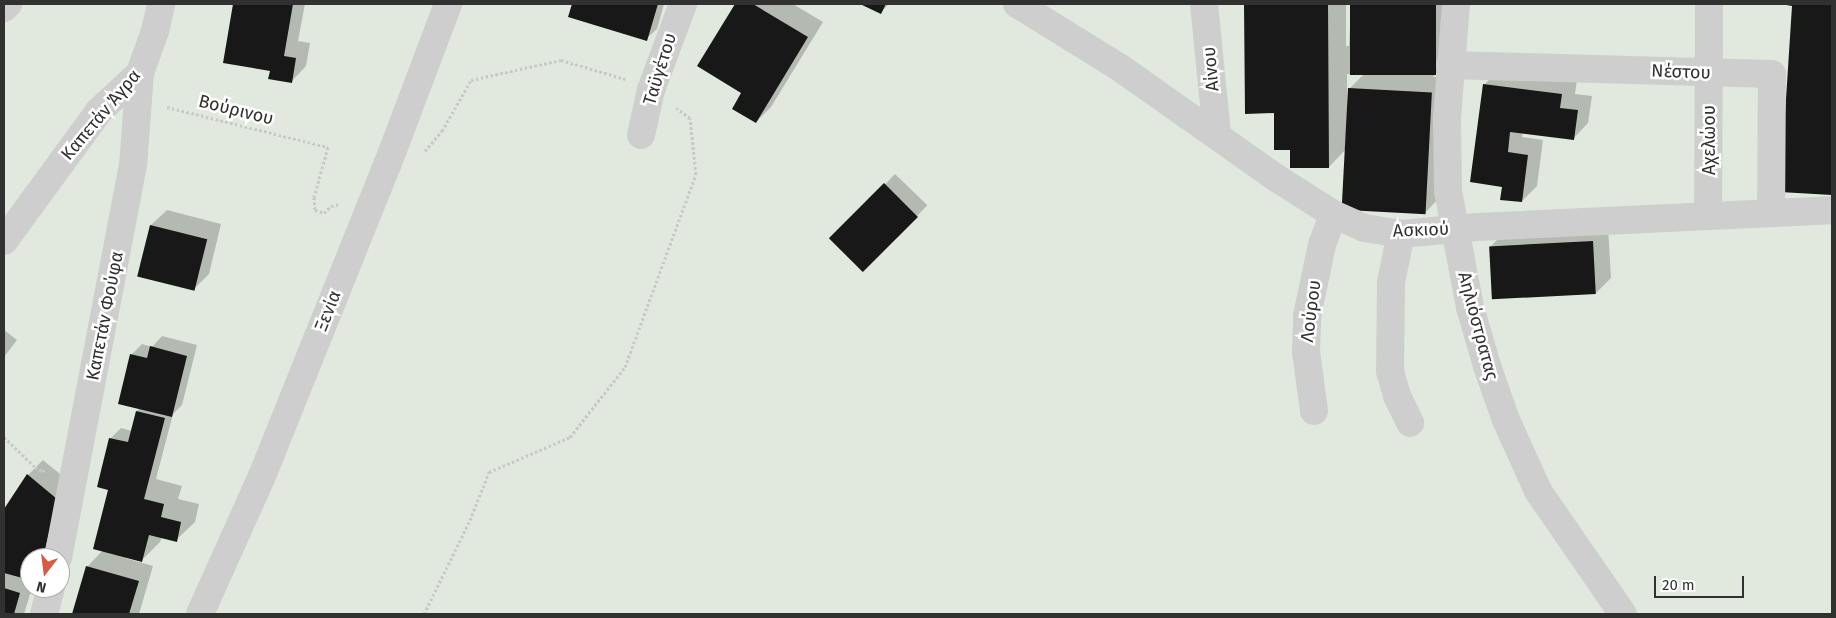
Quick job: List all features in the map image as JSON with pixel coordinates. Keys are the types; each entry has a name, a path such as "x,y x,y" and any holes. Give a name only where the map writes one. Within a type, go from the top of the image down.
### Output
{"street":[{"path":"4,8 8,4"},
{"name":"Καπετάν Άγρα","path":"4,241 99,112 139,86 162,4"},
{"name":"Ξενία","path":"200,614 262,476 388,163 448,4"},
{"name":"Ταϋγέτου","path":"642,135 652,90 683,4"},
{"name":"Ασκιού","path":"1017,4 1119,67 1278,179 1333,214 1364,228 1401,234 1454,228 1832,210"},
{"name":"Αίνου","path":"1204,4 1217,135"},
{"name":"Αηλιόστρατας","path":"1456,4 1450,65 1446,152 1448,191 1470,307 1487,366 1524,462 1538,491 1623,614"},
{"name":"Αχελώου","path":"1708,216 1709,4"},
{"name":"Νέστου","path":"1450,65 1772,74 1771,213"},
{"name":"Καπετάν Φούφα","path":"60,548 133,166 139,86"},
{"name":"Λούρου","path":"1314,411 1306,352 1307,316 1322,246 1333,214"},
{"path":"1401,234 1391,282 1390,370 1397,396 1410,423"},
{"path":"44,614 48,598"}],"path":[{"path":"388,163 412,168 442,132 471,80 561,60 616,75 652,90 690,118 696,174 625,367 570,437 489,472 470,520 424,614"},
{"name":"Βούρινου","path":"139,86 328,147 314,197 315,210 324,213 331,206 340,204"},
{"path":"4,438 42,471 46,469 49,461 76,468"}],"shaded area":[{"path":"4,4 1832,4 1832,614 4,614"}],"building":[{"path":"233,4 293,4 284,56 296,58 292,83 268,79 270,71 223,63"},
{"path":"572,4 658,4 647,41 568,17"},
{"path":"735,4 753,4 808,37 756,123 732,109 741,93 697,66"},
{"path":"860,4 886,4 881,14"},
{"path":"1244,4 1328,4 1329,168 1290,168 1290,150 1274,150 1274,113 1245,114"},
{"path":"1350,4 1436,4 1436,75 1350,75"},
{"path":"1780,4 1832,4 1832,195 1780,192 1792,6"},
{"path":"1483,84 1562,94 1560,108 1578,110 1574,140 1510,132 1508,152 1528,155 1522,202 1500,200 1502,187 1470,182"},
{"path":"1348,88 1432,92 1425,214 1342,210"},
{"path":"884,183 918,217 863,272 829,238"},
{"path":"150,225 207,239 194,291 137,276"},
{"path":"1593,241 1596,294 1492,299 1489,246"},
{"path":"150,346 187,356 172,417 118,404 130,354 147,358"},
{"path":"136,411 165,418 144,499 164,504 161,517 181,522 177,542 149,535 142,562 93,549 108,490 97,487 109,438 128,442"},
{"path":"27,474 57,499 45,548 20,548 20,577 4,573 4,509"},
{"path":"86,566 139,581 129,614 72,614"},
{"path":"4,588 20,593 14,614 4,614"}]}
